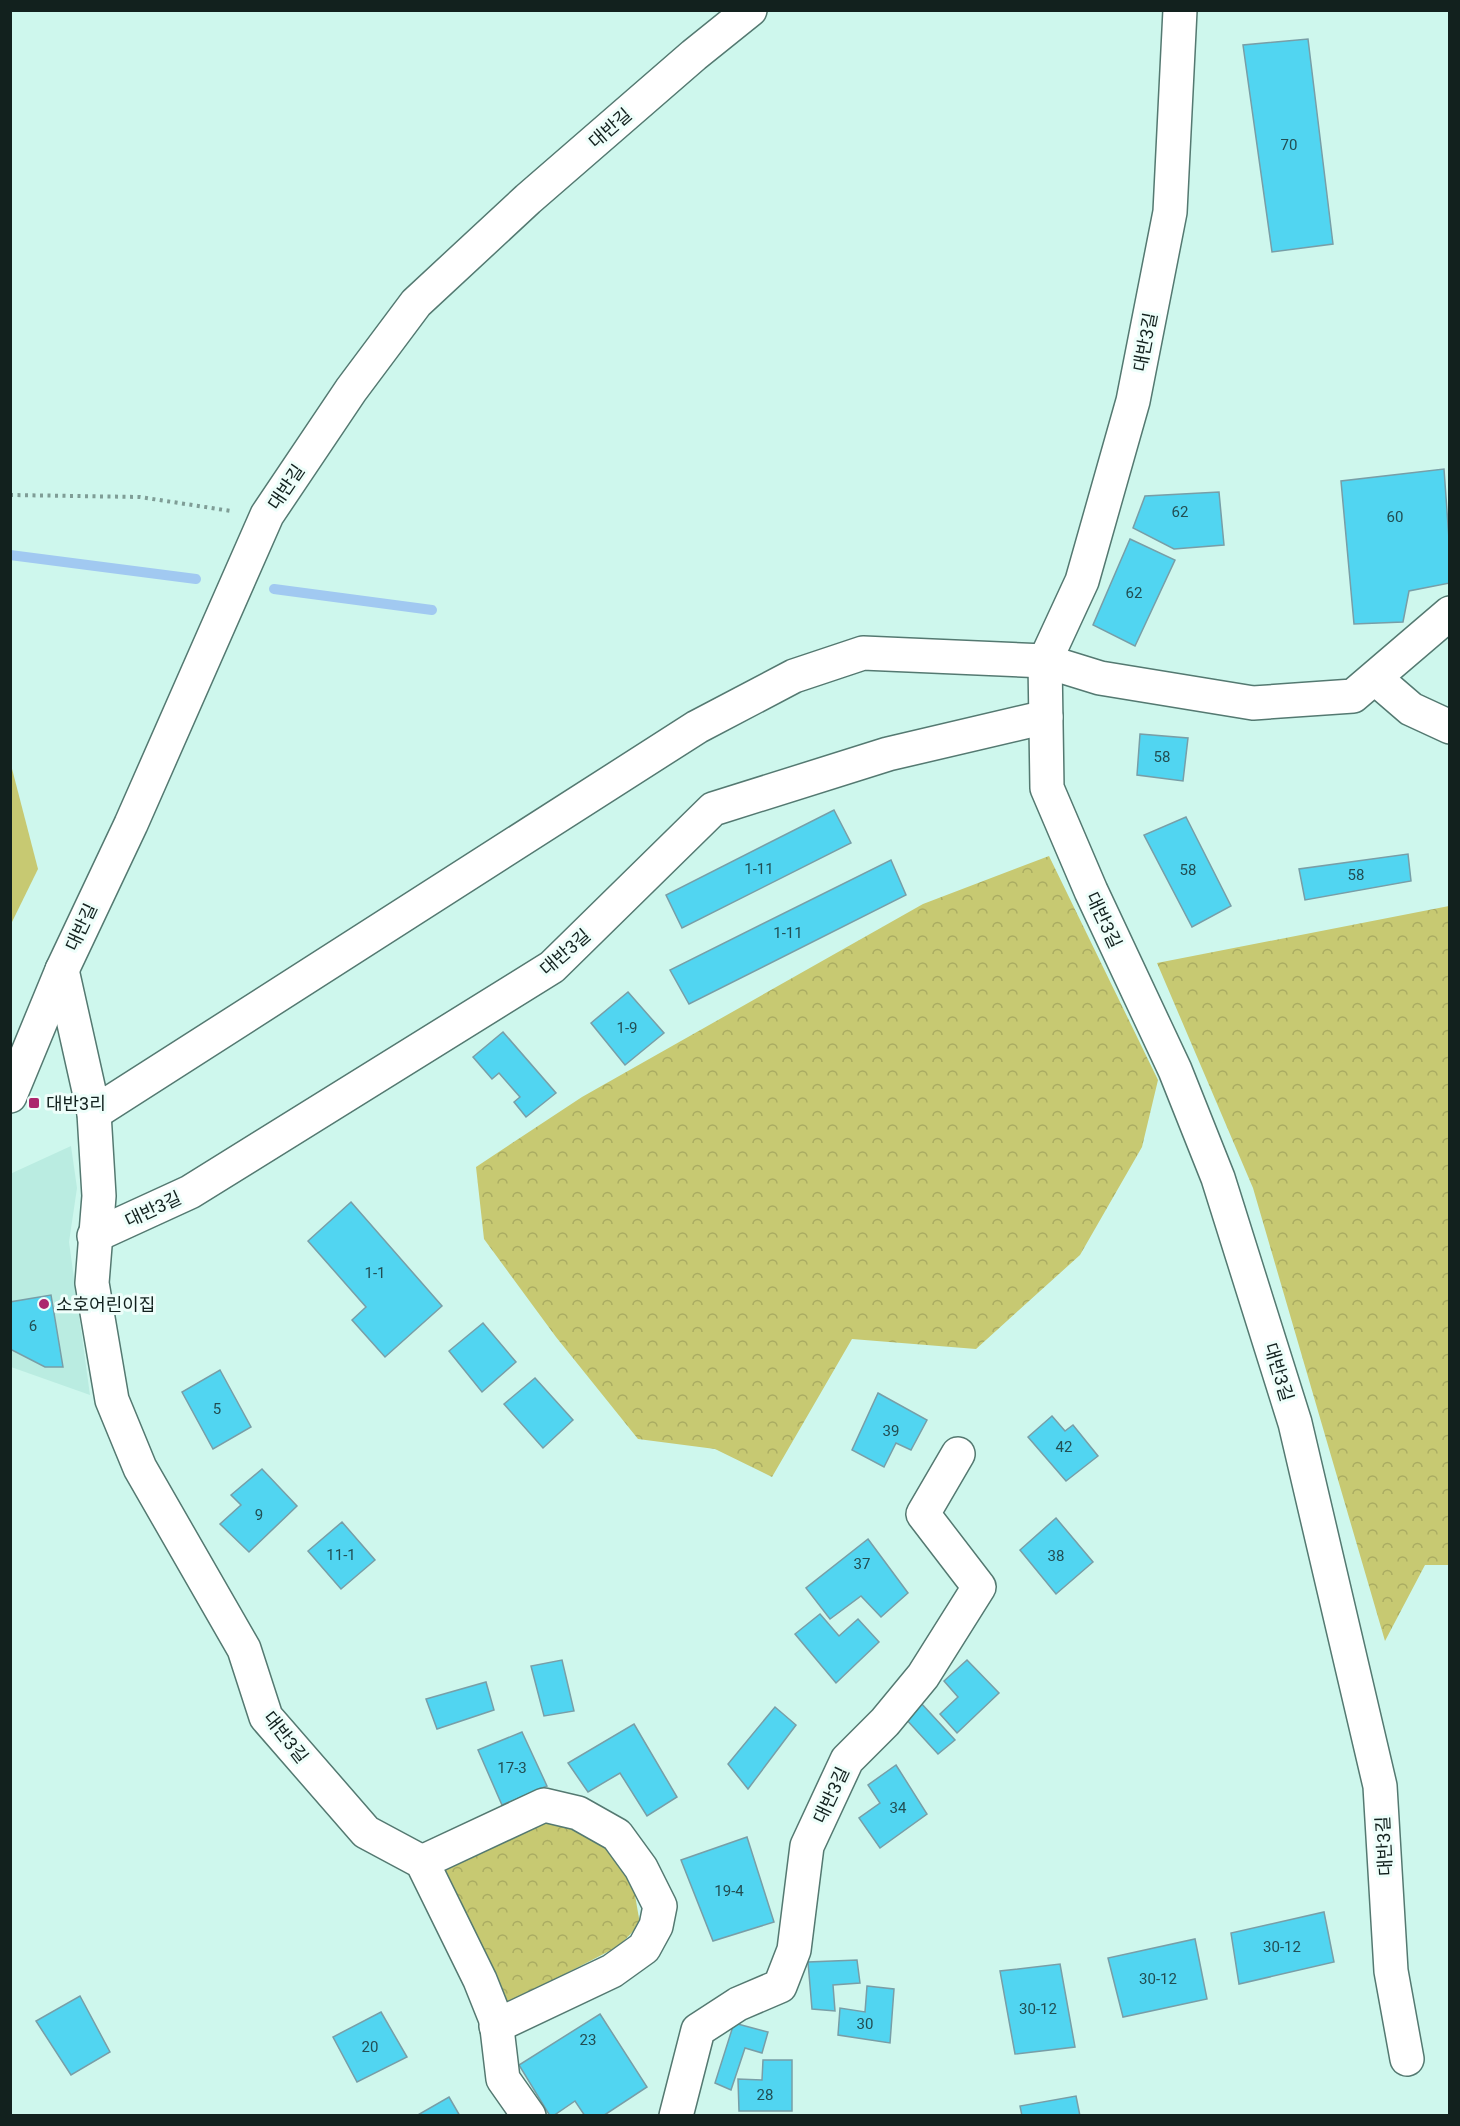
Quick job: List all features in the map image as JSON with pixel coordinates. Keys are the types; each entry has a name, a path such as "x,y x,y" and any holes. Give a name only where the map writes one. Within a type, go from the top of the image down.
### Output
{"street":[{"name":"대반길","path":"10,1096 62,970 131,824 267,515 351,390 416,303 528,199 694,55 750,10"},
{"name":"대반3길","path":"1180,10 1170,212 1133,401 1082,581 1045,661 1047,788 1091,891 1174,1070 1218,1178 1295,1423 1380,1786 1391,1971 1407,2059"},
{"path":"94,1113 697,727 794,676 863,653 1045,661 1100,678 1253,703 1353,696 1449,613"},
{"path":"1375,678 1410,709 1449,727"},
{"name":"대반3길","path":"94,1236 190,1192 552,967 713,809 888,754 1046,717"},
{"name":"대반3길","path":"62,970 94,1113 99,1196 92,1283 112,1400 140,1468 244,1649 266,1717 366,1832 422,1862"},
{"name":"대반3길","path":"676,2115 698,2030 738,2004 780,1986 794,1950 807,1846 847,1760 885,1722 923,1676 979,1587 923,1514 958,1454"},
{"path":"496,2025 612,1971 644,1948 656,1926 660,1906 641,1868 617,1835 578,1813 544,1805 422,1862 480,1980 496,2025 503,2079 529,2115"}],"path":[{"path":"10,495 140,497 267,515"}],"shaded area":[{"name":"소호어린이집","path":"71,1146 77,1188 69,1242 90,1395 11,1367 10,1174"}],"green space":[{"path":"10,761 38,869 11,924 10,924"},
{"path":"1049,856 1158,1080 1142,1147 1080,1255 976,1349 852,1339 772,1477 715,1449 638,1439 556,1337 484,1239 476,1167 582,1097 923,904"},
{"path":"1449,906 1449,1565 1425,1565 1385,1641 1253,1188 1157,963"},
{"path":"548,1818 607,1847 631,1872 640,1924 619,1946 505,2005 440,1866"}],"building":[{"path":"1308,39 1333,244 1272,252 1243,45"},
{"path":"1444,469 1450,583 1409,591 1403,622 1354,624 1341,481"},
{"path":"1219,492 1224,545 1174,549 1133,528 1145,496"},
{"path":"1130,539 1175,560 1135,646 1093,625"},
{"path":"1140,734 1188,738 1183,781 1137,775"},
{"path":"834,810 851,843 682,928 666,895"},
{"path":"1186,817 1231,906 1192,927 1144,835"},
{"path":"1408,854 1411,881 1305,900 1299,869"},
{"path":"891,860 906,895 689,1004 670,970"},
{"path":"628,992 664,1033 625,1065 591,1023"},
{"path":"503,1032 556,1093 526,1117 514,1102 520,1097 499,1073 492,1079 473,1057"},
{"path":"351,1202 442,1306 385,1357 352,1320 366,1307 308,1241"},
{"path":"51,1295 63,1367 45,1367 10,1349 10,1302"},
{"path":"483,1323 516,1362 482,1392 449,1351"},
{"path":"220,1370 251,1427 213,1449 182,1392"},
{"path":"535,1378 573,1420 543,1448 504,1404"},
{"path":"878,1393 927,1420 911,1450 896,1443 884,1467 852,1450"},
{"path":"1052,1416 1065,1431 1073,1425 1098,1456 1066,1481 1028,1437"},
{"path":"262,1469 297,1506 249,1552 220,1524 241,1505 231,1495"},
{"path":"1056,1518 1093,1562 1056,1594 1020,1550"},
{"path":"342,1522 375,1560 341,1589 308,1551"},
{"path":"868,1539 908,1593 881,1617 861,1596 830,1619 806,1588"},
{"path":"820,1614 839,1636 858,1619 879,1642 836,1683 795,1634"},
{"path":"562,1660 574,1711 544,1716 531,1666"},
{"path":"967,1660 999,1693 957,1733 940,1714 958,1697 944,1681"},
{"path":"486,1682 494,1710 437,1729 426,1699"},
{"path":"920,1702 955,1740 938,1754 905,1718"},
{"path":"775,1707 796,1725 748,1789 728,1764"},
{"path":"634,1724 677,1797 647,1816 620,1773 588,1792 568,1763"},
{"path":"522,1732 547,1786 502,1805 478,1750"},
{"path":"896,1765 927,1814 880,1848 859,1818 880,1803 868,1785"},
{"path":"747,1837 774,1922 713,1941 681,1860"},
{"path":"1324,1912 1334,1962 1239,1984 1231,1933"},
{"path":"1195,1939 1207,1999 1123,2017 1108,1958"},
{"path":"857,1960 860,1983 833,1985 835,2011 812,2009 808,1962"},
{"path":"1060,1964 1075,2047 1015,2054 1000,1971"},
{"path":"867,1986 894,1989 890,2043 838,2035 840,2008 865,2012"},
{"path":"80,1996 110,2052 71,2075 36,2021"},
{"path":"381,2012 407,2057 357,2082 333,2037"},
{"path":"600,2014 647,2087 603,2116 585,2116 575,2101 550,2116 519,2065"},
{"path":"734,2023 768,2032 762,2053 745,2048 731,2090 715,2083"},
{"path":"763,2060 792,2060 792,2111 739,2111 738,2079 762,2080"},
{"path":"1076,2096 1080,2116 1022,2116 1020,2106"},
{"path":"449,2097 460,2116 416,2116"}],"waterway":[{"path":"10,555 196,579"},
{"path":"274,589 432,610"}],"place":[{"name":"대반3리","path":"34,1103"},
{"name":"소호어린이집","path":"44,1304"}]}
